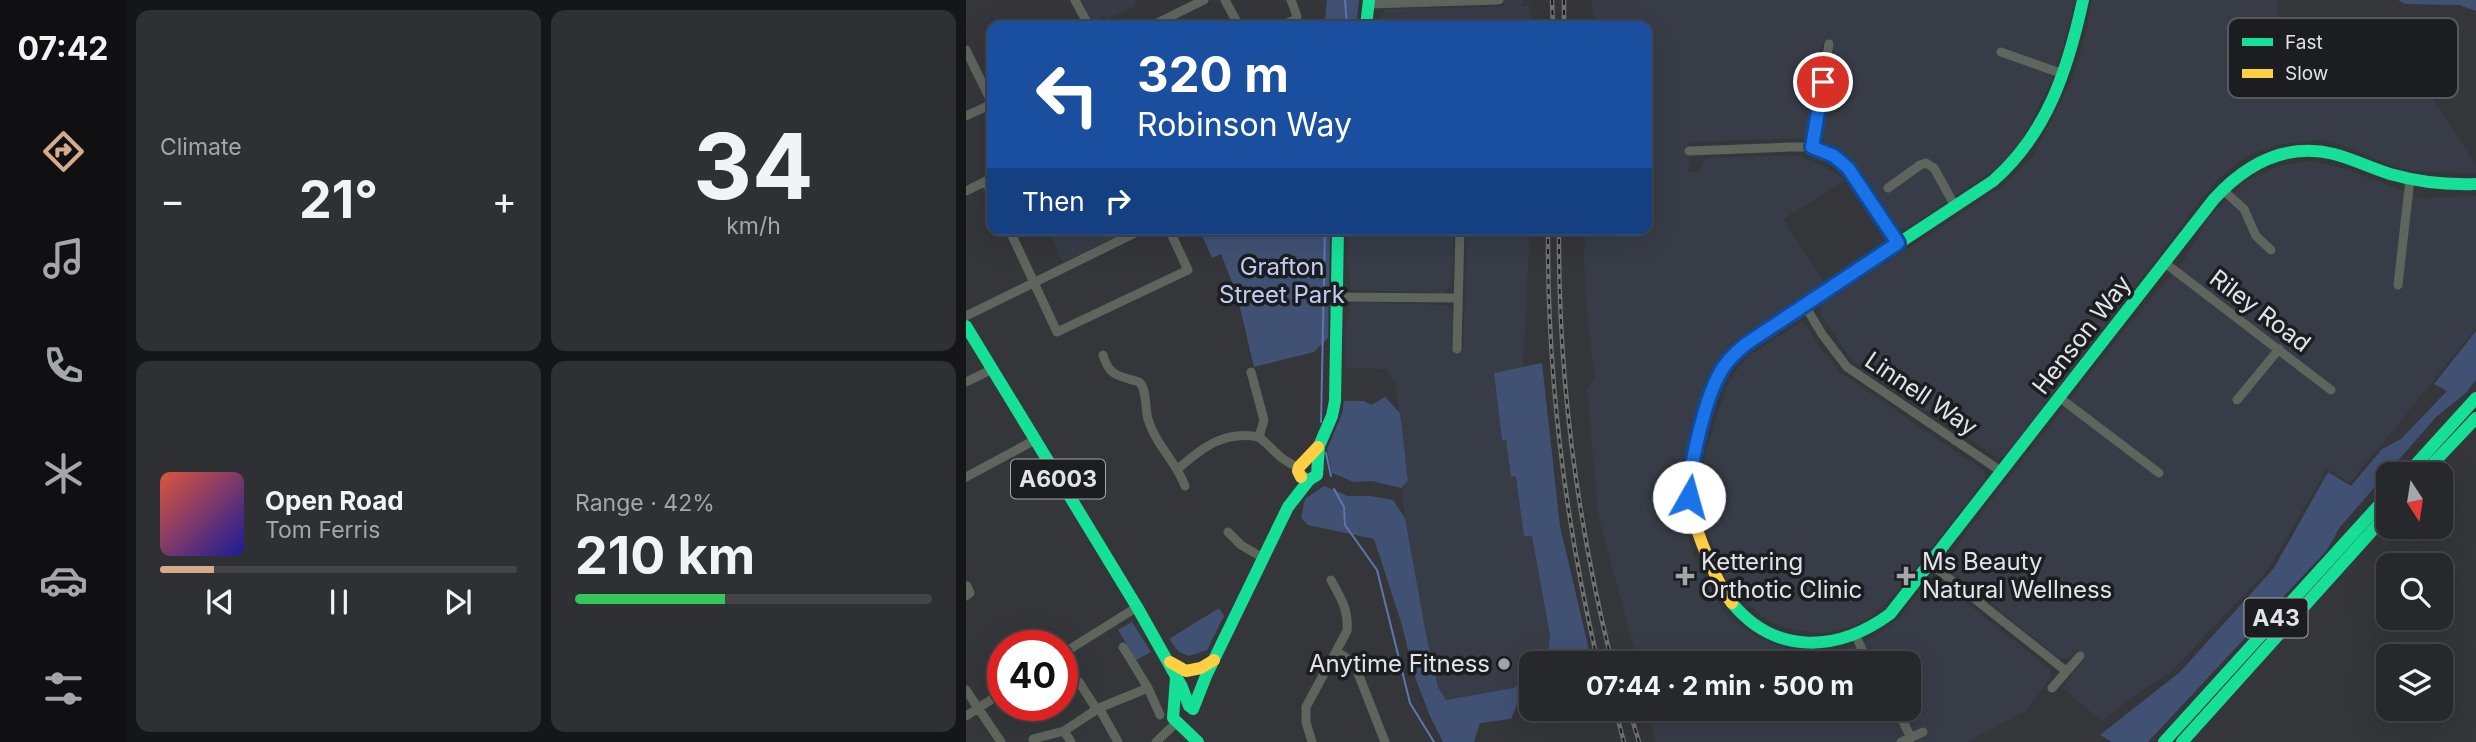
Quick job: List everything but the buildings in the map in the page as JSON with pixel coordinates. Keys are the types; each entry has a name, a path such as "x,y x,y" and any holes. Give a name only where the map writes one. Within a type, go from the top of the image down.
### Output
{"main road":[{"path":"1804,304 2006,172 2021,157 2030,144 2063,74 2073,47 2083,0"},
{"path":"1367,21 1369,2"},
{"name":"Henson Way","path":"1804,304 1746,344 1721,371 1710,395 1689,483 1689,497 1694,526 1721,588 1741,613 1767,632 1806,643 1832,643 1856,636 1890,614 2222,189 2240,172 2264,158 2305,150 2332,153 2376,170 2410,179 2476,184"},
{"path":"1184,712 1215,659 1332,416 1335,401 1338,235"},
{"name":"A6003","path":"966,326 1137,607 1176,677 1184,712 1200,742"},
{"path":"2418,462 2476,398"},
{"path":"2434,462 2476,418"},
{"name":"A43","path":"2164,742 2376,508"},
{"name":"A43","path":"2182,742 2376,526"},
{"path":"1166,659 1175,667 1186,671 1201,668 1215,659"}],"street":[{"path":"1076,0 1086,21"},
{"path":"1169,21 1204,0"},
{"path":"1225,0 1236,21"},
{"path":"1291,0 1297,16 1292,21"},
{"path":"1369,2 1499,0"},
{"path":"1812,147 1829,44"},
{"path":"966,50 987,93"},
{"path":"2001,52 2063,74"},
{"path":"1804,65 1825,68"},
{"path":"966,116 987,106"},
{"path":"1689,151 1812,147 1834,156 1848,168 1898,243"},
{"path":"1888,188 1926,163 1934,167 1955,206"},
{"path":"2398,285 2410,179"},
{"path":"966,191 987,180"},
{"path":"2222,189 2244,209 2256,236 2271,250"},
{"path":"1013,235 1057,332 1188,270 1172,235"},
{"path":"966,316 1131,235"},
{"path":"1457,348 1460,235"},
{"name":"Riley Road","path":"2165,263 2332,390"},
{"path":"1337,297 1458,298"},
{"name":"Linnell Way","path":"1804,304 1847,367 2002,472"},
{"path":"2237,400 2279,349"},
{"path":"1103,355 1107,368 1113,375 1141,383 1148,422 1171,460 1179,468 1185,486"},
{"path":"966,382 993,369"},
{"path":"1251,372 1264,420 1259,437"},
{"path":"2060,398 2159,473"},
{"path":"1179,468 1205,447 1222,438 1236,435 1259,437 1288,464 1306,470"},
{"path":"966,477 1035,440"},
{"path":"1228,532 1241,545 1264,558"},
{"path":"1931,564 2066,671"},
{"path":"1312,742 1306,722 1306,707 1346,631 1348,619 1331,580"},
{"path":"1078,644 1137,607"},
{"path":"1856,636 1863,651"},
{"path":"1123,648 1148,688 1160,715"},
{"path":"1336,651 1354,663 1385,742"},
{"path":"2052,688 2080,656"},
{"path":"1079,682 1118,742"},
{"path":"1033,739 1064,732 1098,709 1148,688"},
{"path":"966,690 1001,742"},
{"path":"966,716 987,702"},
{"path":"1156,742 1184,712"},
{"path":"1903,721 1911,738"},
{"path":"1064,732 1071,742"},
{"path":"1901,742 1923,732"}],"shaded area":[{"path":"1082,0 1134,0 1136,5 1107,20 1104,15 1092,21"},
{"path":"1504,0 1522,0 1522,6 1530,6 1530,21 1378,21 1385,9 1504,6"},
{"path":"1591,0 2075,0 2063,48 2050,84 2022,140 2000,166 1906,229 1898,227 1853,160 1823,142 1822,131 1834,44 1822,44 1818,56 1803,60 1802,71 1815,74 1818,83 1814,113 1806,138 1688,142 1689,172 1700,171 1707,158 1787,155 1799,156 1823,165 1846,180 1783,219 1824,282 1731,343 1706,378 1679,483 1682,517 1694,556 1726,614 1743,628 1768,642 1804,651 1635,651 1598,515 1587,390 1595,377 1588,326 1585,235 1652,235 1652,21 1594,21"},
{"path":"2092,0 2278,0 2277,18 2228,18 2228,98 2432,98 2476,165 2476,173 2420,172 2397,168 2337,143 2320,140 2281,144 2241,160 2216,181 2010,450 1999,458 1852,360 1822,317 1819,307 2001,187 2033,156 2072,79 2085,37"},
{"path":"2311,161 2342,168 2422,198 2476,196 2476,328 2350,483 2327,469 2269,568 2169,674 2138,693 2102,721 2062,688 2086,657 2076,650 2068,659 2059,658 1945,567 1945,564 1965,534 2133,319 2181,265 2211,215 2244,183 2278,166"},
{"path":"1051,235 1120,235 1063,262"},
{"path":"1348,235 1454,235 1452,285 1443,293 1351,290 1347,262"},
{"path":"1467,235 1530,235 1523,368 1494,373 1502,440 1506,440 1511,476 1516,476 1524,535 1532,536 1550,635 1548,651 1519,651 1519,684 1513,688 1446,700 1438,687 1426,634 1405,518 1401,488 1408,481 1396,385 1385,369 1346,368 1345,332 1350,305 1356,302 1446,305 1453,312 1452,349 1463,349"},
{"path":"1801,322 1841,373 1983,470 1986,476 1898,591 1873,615 1852,627 1814,633 1787,628 1769,621 1744,601 1725,576 1697,504 1700,471 1726,387 1750,355"},
{"path":"1936,579 2050,669 2051,678 2026,711 1968,742 1655,742 1651,721 1921,721 1921,651 1832,651 1846,649 1875,637 1898,619 1928,582"}],"green space":[{"path":"1327,0 1359,0 1357,21 1325,21"},
{"path":"2398,0 2476,0 2476,11 2459,5 2405,4"},
{"name":"Grafton Street Park","path":"1202,235 1330,235 1328,338 1314,352 1254,367 1237,295 1221,254 1212,258"},
{"path":"2476,331 2476,380 2466,393 2436,417 2397,462 2376,462 2376,486 2340,527 2327,550 2148,742 2112,742 2100,735 2180,672 2274,568 2328,472 2351,486 2382,449 2401,439 2447,391 2434,384"},
{"path":"1542,363 1560,526 1589,651 1548,651 1550,635 1532,536 1524,536 1516,477 1511,476 1506,440 1502,440 1494,373"},
{"path":"1385,397 1400,413 1408,481 1401,488 1372,481 1354,482 1332,473 1327,449 1342,414 1344,401 1364,401 1371,405"},
{"path":"1324,486 1348,496 1393,500 1405,518 1438,687 1446,700 1513,688 1519,684 1519,699 1511,719 1480,723 1474,742 1443,742 1415,677 1401,622 1374,539 1308,525 1301,518 1305,499"},
{"path":"1219,608 1224,616 1207,650 1189,656 1179,652 1169,639"},
{"path":"1132,622 1151,652 1136,660 1118,630"}],"waterway":[{"path":"1345,0 1347,21"},
{"path":"1321,422 1325,235"},
{"path":"1326,453 1331,476"},
{"path":"1334,489 1344,507 1345,525 1377,570 1410,703 1434,742"}],"railway":[{"path":"1552,0 1553,21"},
{"path":"1564,0 1564,21"},
{"path":"1548,235 1551,339 1560,448 1576,556 1595,651"},
{"path":"1559,235 1562,339 1572,448 1589,556 1609,651"},
{"path":"1618,721 1624,742"},
{"path":"1633,721 1639,742"}],"traffic: fast":[{"path":"1367,21 1369,0"},
{"path":"1729,361 1746,344 1993,181 2012,163 2028,143 2053,99 2070,51 2083,0"},
{"path":"1732,603 1749,620 1768,632 1788,640 1808,643 1850,636 1890,614 2214,199 2253,166 2283,154 2316,151 2341,156 2411,179 2476,184"},
{"path":"1301,477 1309,480 1317,475 1319,446 1332,416 1335,401 1338,235"},
{"path":"966,326 1137,607 1182,687 1189,706"},
{"path":"2418,462 2476,398"},
{"path":"2434,462 2476,418"},
{"path":"1193,709 1206,676 1288,507 1309,480"},
{"path":"2164,742 2376,508"},
{"path":"2182,742 2376,526"},
{"path":"1176,678 1173,718 1198,742"}],"traffic: slow":[{"path":"1729,361 1715,386 1706,412 1696,449 1690,496 1701,541 1719,582 1732,603"},
{"path":"1301,477 1299,467 1318,447"},
{"path":"1170,662 1186,671 1201,668 1214,660"}],"place":[{"name":"Kettering Orthotic Clinic","path":"1685,576"},
{"name":"Ms Beauty Natural Wellness","path":"1906,576"},
{"name":"Anytime Fitness","path":"1504,664"}],"route":[{"path":"1689,497 1690,475 1710,395 1728,361 1746,344 1898,243 1843,162 1828,152 1812,147 1823,82"}]}
